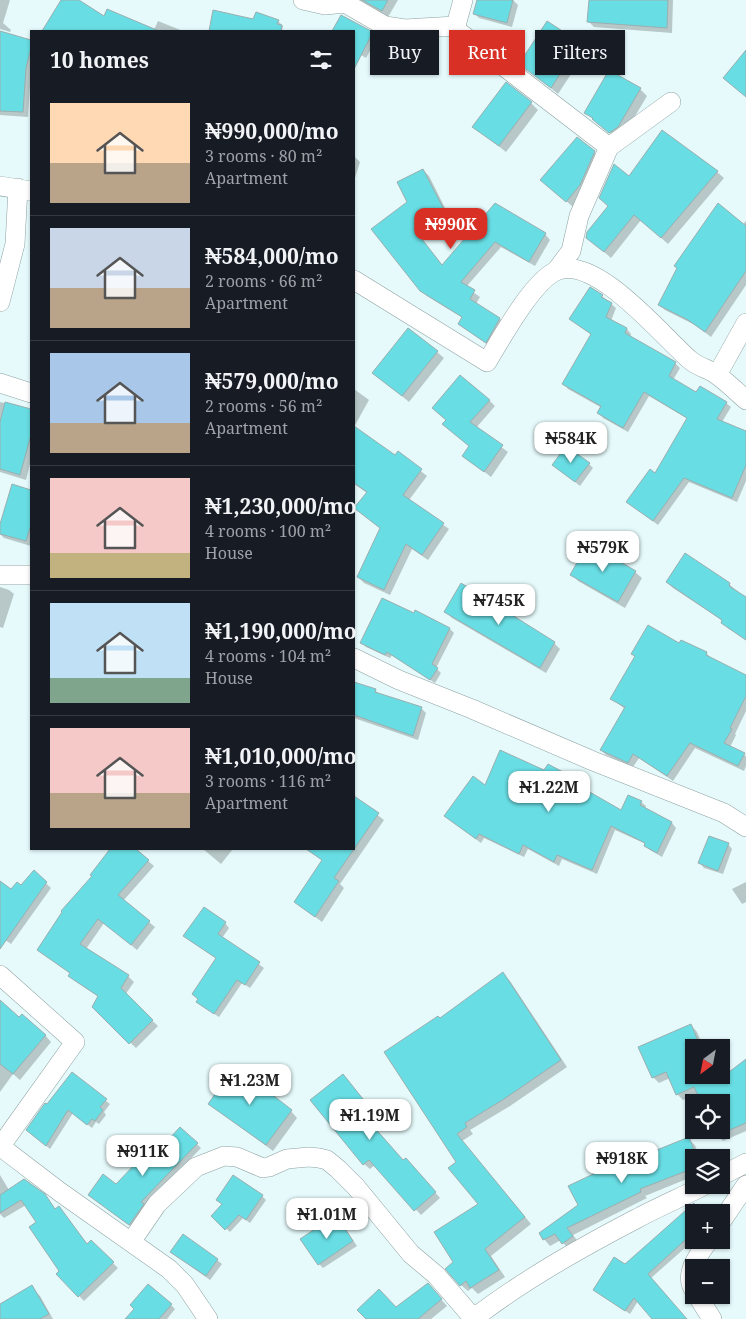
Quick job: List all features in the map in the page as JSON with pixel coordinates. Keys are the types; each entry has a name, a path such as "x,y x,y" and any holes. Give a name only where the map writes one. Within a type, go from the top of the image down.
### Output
{"street":[{"path":"303,0 325,5 345,3 385,26 405,29 455,26 455,29 609,147"},
{"path":"455,29 463,0"},
{"path":"355,281 487,362 526,299 556,271 570,251 579,216 609,147 671,102"},
{"path":"0,302 15,244 16,188"},
{"path":"556,271 577,270 598,277 630,302 692,362 717,375 746,400"},
{"path":"717,375 746,323"},
{"path":"0,383 30,393"},
{"path":"0,575 30,576"},
{"path":"355,658 399,680 724,813 746,827"},
{"path":"0,975 75,1042 0,1147 169,1269 185,1284 208,1319"},
{"path":"131,1242 157,1204 196,1167 224,1156 237,1157 263,1168 287,1159 309,1156 319,1158 327,1160 356,1187 411,1254 436,1275 474,1319 500,1299 542,1272 637,1218 686,1194"},
{"path":"730,1171 746,1163"},
{"path":"730,1209 746,1185"},
{"path":"703,1304 712,1319"}],"building":[{"path":"61,0 79,0 104,16 107,9 157,30 43,30"},
{"path":"362,0 388,0 382,11"},
{"path":"477,0 513,0 507,23 473,14"},
{"path":"589,0 668,0 667,28 587,22"},
{"path":"213,10 253,19 256,12 279,20 277,24 282,25 281,30 209,30"},
{"path":"341,15 370,30 370,38 355,67 355,30 333,30"},
{"path":"547,21 561,30 541,30"},
{"path":"0,31 30,40 30,52 26,68 23,112 0,111"},
{"path":"535,39 535,75 559,75 551,88 525,68 525,55"},
{"path":"746,50 746,97 723,78"},
{"path":"606,75 618,75 641,88 618,127 609,133 593,118 584,113"},
{"path":"506,82 532,102 499,146 472,127"},
{"path":"662,130 718,171 661,238 634,215 604,252 586,238 587,232 608,206 599,198 614,164 629,176"},
{"path":"577,137 595,151 580,185 566,202 540,180"},
{"path":"423,169 449,219 418,234 442,265 495,203 546,233 529,262 495,242 461,282 475,290 470,299 500,318 486,343 458,324 462,317 420,291 371,229 407,202 397,182"},
{"path":"718,203 746,226 746,271 705,332 688,320 658,305 677,268 674,266"},
{"path":"590,287 603,295 601,297 612,303 606,317 627,328 625,333 676,362 669,376 696,392 700,386 727,402 717,419 746,431 746,465 732,498 684,478 653,521 626,502 650,469 655,473 687,418 644,392 623,428 597,413 601,406 562,384 591,334 569,319"},
{"path":"408,328 438,351 402,396 372,373"},
{"path":"460,375 490,400 470,422 503,445 484,472 462,456 469,446 442,424 446,420 432,408"},
{"path":"5,402 30,409 30,439 20,475 0,469 0,422"},
{"path":"355,427 395,455 398,451 422,469 403,495 444,523 422,555 406,544 384,590 357,577 380,528 355,509 367,492 355,484"},
{"path":"566,446 590,463 575,482 552,465"},
{"path":"12,484 30,490 30,528 26,541 0,534 0,524"},
{"path":"588,543 636,571 618,602 570,575"},
{"path":"685,553 730,583 729,586 746,597 746,640 721,623 722,620 666,582"},
{"path":"461,583 555,642 540,668 444,612"},
{"path":"382,598 414,613 415,610 450,628 432,664 438,668 430,680 387,652 385,655 360,643"},
{"path":"648,625 679,643 681,640 707,652 706,655 746,675 746,696 724,743 745,753 738,766 690,743 667,776 633,754 628,763 600,750 625,707 610,699 635,656 631,654"},
{"path":"355,682 376,689 375,692 422,707 413,736 355,715"},
{"path":"500,750 544,770 548,764 576,779 574,783 621,810 628,795 642,801 640,805 672,822 657,853 644,846 645,843 611,826 592,870 557,855 554,862 523,845 519,854 479,834 476,839 444,816 473,776 485,785"},
{"path":"355,797 379,813 355,848"},
{"path":"709,836 729,843 718,871 698,863"},
{"path":"109,850 137,850 149,860 118,895 150,921 131,945 98,919 80,944 129,975 121,988 153,1020 129,1044 92,1007 98,996 68,976 70,973 37,950 61,911 92,876 90,875"},
{"path":"307,850 353,850 334,878 339,881 315,917 294,902 322,860"},
{"path":"34,870 47,882 0,949 0,881 11,889 17,882 21,885"},
{"path":"204,907 226,922 218,934 260,962 245,985 237,980 214,1014 196,1002 198,999 192,994 216,958 183,936"},
{"path":"503,972 561,1060 465,1123 467,1127 457,1134 525,1217 485,1249 499,1270 470,1288 466,1281 460,1286 445,1269 453,1262 434,1232 478,1204 448,1168 456,1162 384,1052 438,1016 440,1018"},
{"path":"0,1000 19,1017 22,1014 46,1035 13,1074 0,1064"},
{"path":"691,1024 697,1039 685,1039 685,1084 730,1084 730,1071 746,1059 746,1123 730,1130 730,1094 697,1094 694,1087 676,1095 666,1072 652,1078 638,1047"},
{"path":"235,1066 292,1110 266,1145 208,1104"},
{"path":"72,1072 107,1099 100,1107 103,1110 95,1121 92,1119 87,1125 68,1110 46,1146 26,1130 45,1103 47,1104"},
{"path":"343,1074 367,1104 359,1110 403,1160 406,1158 436,1192 414,1211 369,1160 363,1165 310,1100"},
{"path":"180,1127 198,1143 141,1202 144,1204 129,1225 88,1195 103,1174 116,1184 163,1135 168,1140"},
{"path":"685,1139 690,1139 694,1149 685,1149 685,1172 640,1189 641,1192 567,1228 573,1236 562,1244 555,1234 543,1240 539,1233 578,1205 568,1186 625,1159 627,1162"},
{"path":"233,1175 263,1195 246,1220 239,1215 225,1230 211,1216 222,1204 216,1200"},
{"path":"24,1179 45,1194 55,1209 59,1206 87,1244 91,1240 114,1262 78,1297 56,1274 59,1271 29,1227 36,1222 21,1200 0,1213 0,1195"},
{"path":"685,1211 685,1240 648,1274 687,1319 652,1319 634,1298 625,1311 593,1290 614,1257 625,1264"},
{"path":"336,1215 353,1241 318,1265 300,1239"},
{"path":"183,1234 218,1259 206,1276 170,1252"},
{"path":"428,1283 442,1299 418,1319 366,1319 357,1310 379,1289 396,1307"},
{"path":"148,1284 172,1304 159,1319 125,1319 134,1309 130,1305"},
{"path":"32,1285 49,1314 40,1319 0,1319 0,1304"}]}
